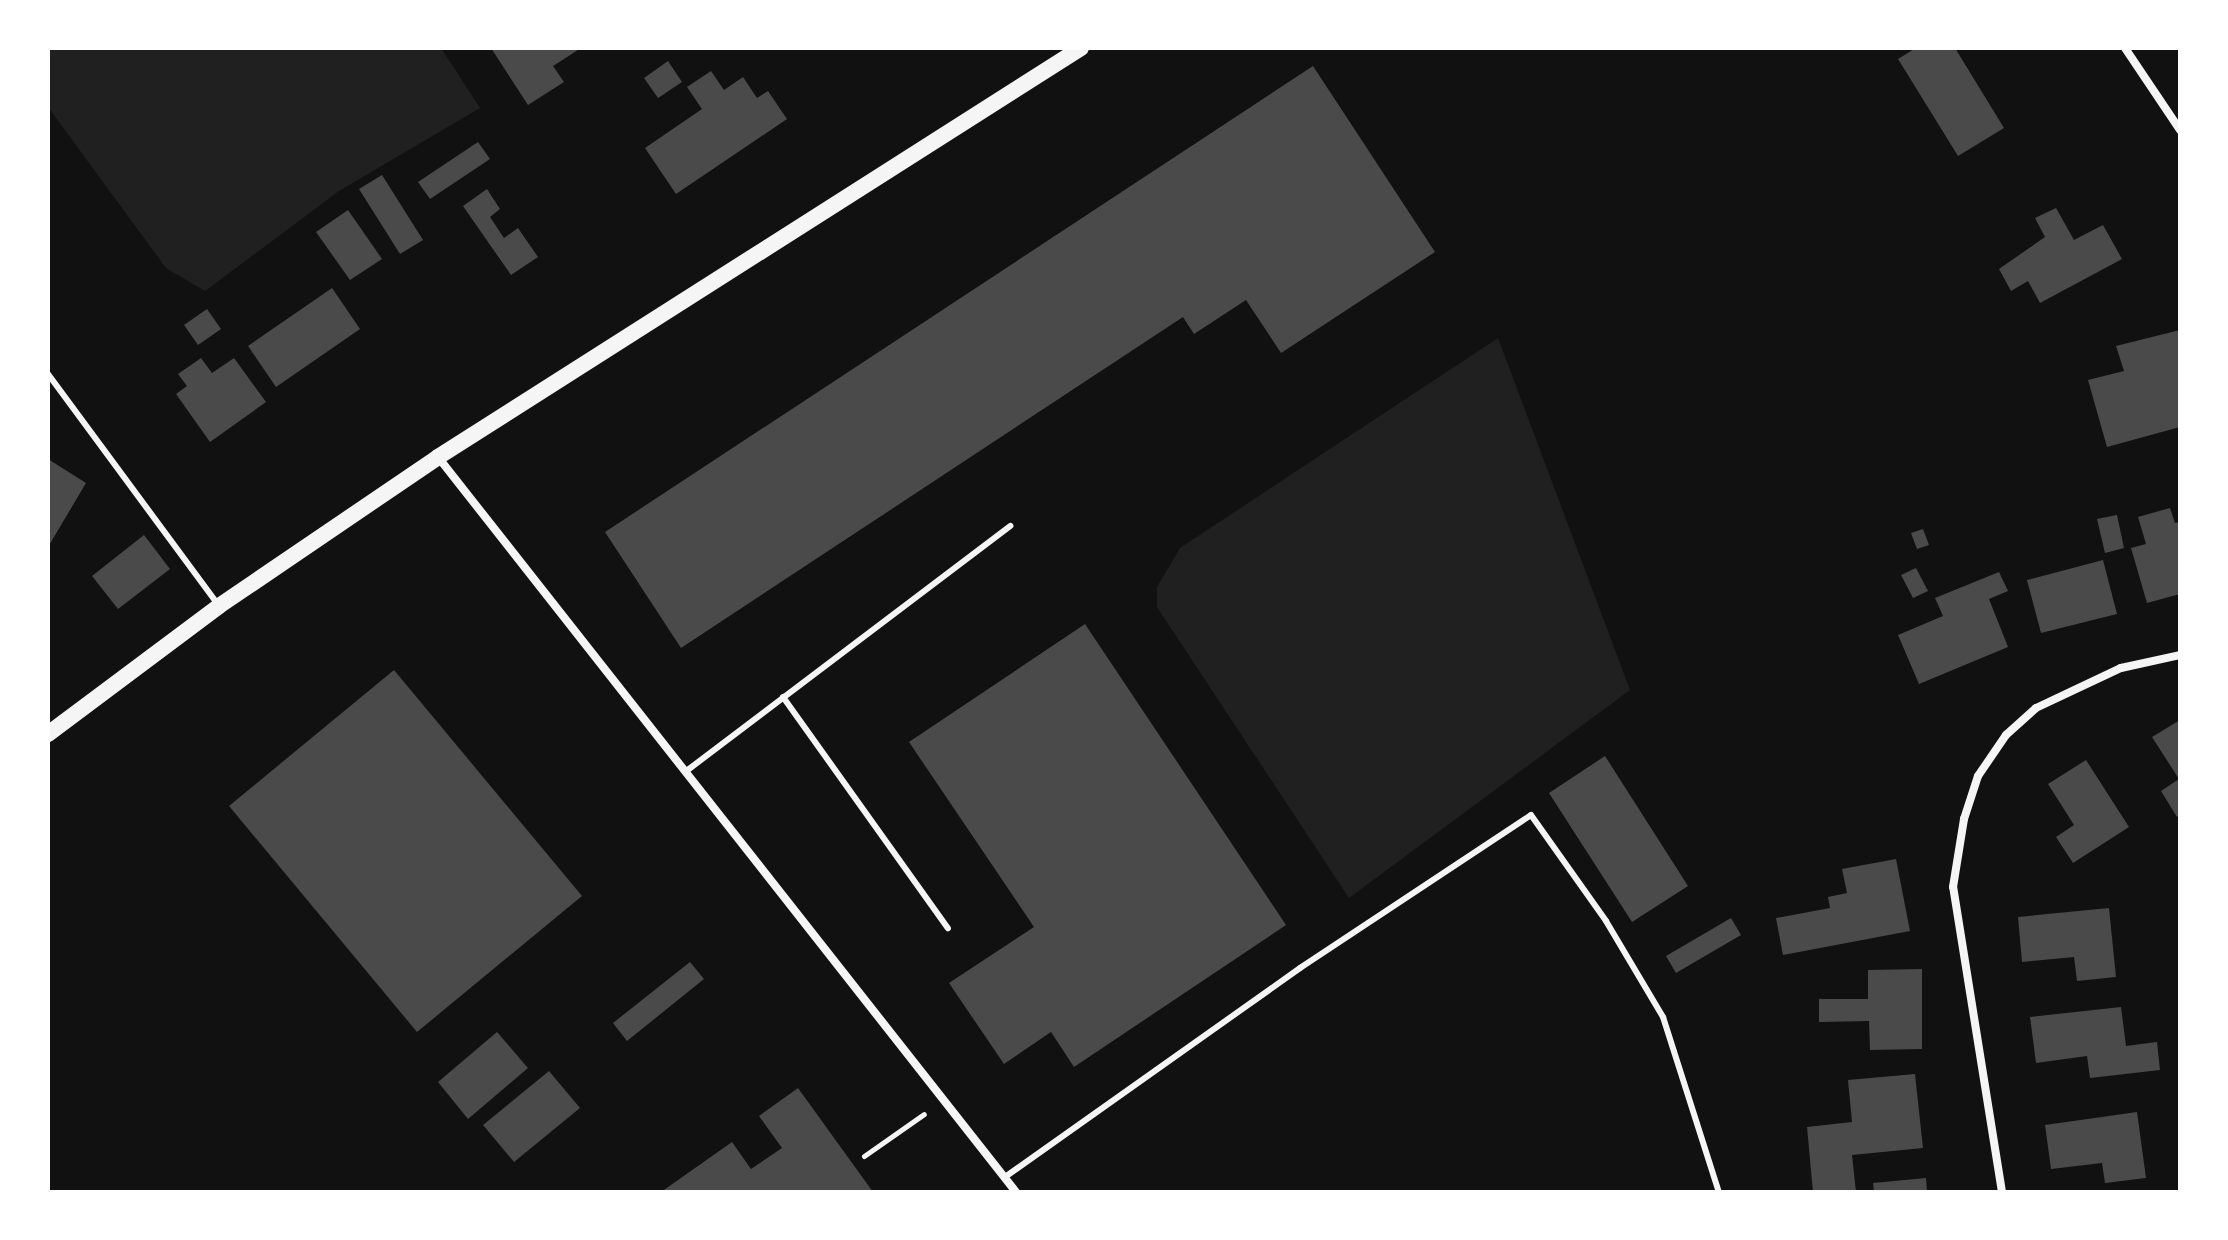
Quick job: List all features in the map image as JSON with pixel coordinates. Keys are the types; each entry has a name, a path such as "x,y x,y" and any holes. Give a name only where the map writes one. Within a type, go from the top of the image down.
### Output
{"main road":[{"path":"48,734 219,606 438,457 1081,48"}],"street":[{"path":"2125,48 2180,130"},
{"path":"438,457 1016,1192"},
{"path":"2002,1192 1953,887 1964,819 1978,776 2006,735 2036,708 2121,668 2180,655"}],"lane":[{"path":"48,374 219,606"},
{"path":"685,772 1010,526"},
{"path":"783,697 948,928"},
{"path":"1005,1177 1300,968 1531,815 1606,921 1663,1017 1719,1192"}],"path":[{"path":"864,1156 924,1114"}],"shaded area":[{"path":"48,48 441,48 480,108 339,191 205,291 166,268 48,107"},
{"path":"1498,338 1630,690 1349,898 1157,607 1157,587 1180,548"}],"building":[{"path":"491,48 581,48 553,66 564,82 528,105"},
{"path":"1916,48 1955,48 2004,128 1958,156 1898,59"},
{"path":"668,61 682,82 658,98 644,78"},
{"path":"1313,66 1435,252 1281,353 1246,300 1194,334 1183,317 681,648 605,532"},
{"path":"711,71 724,90 743,77 757,98 768,91 787,119 676,194 645,148 702,109 687,87"},
{"path":"478,142 490,159 430,199 418,182"},
{"path":"382,175 423,240 400,254 359,189"},
{"path":"487,189 500,209 490,217 504,238 518,228 538,257 511,275 463,206"},
{"path":"2056,208 2074,240 2103,225 2122,259 2040,303 2028,281 2011,291 1999,269 2045,237 2035,218"},
{"path":"348,210 382,259 350,280 316,232"},
{"path":"332,288 360,329 276,387 248,346"},
{"path":"207,309 221,329 198,345 184,325"},
{"path":"2180,330 2180,427 2107,447 2088,380 2124,371 2116,346"},
{"path":"201,358 212,373 234,358 266,402 210,442 176,394 187,386 178,374"},
{"path":"48,459 86,483 48,547"},
{"path":"2170,508 2175,523 2180,522 2180,594 2147,603 2131,548 2146,544 2138,517"},
{"path":"2117,515 2124,548 2105,553 2097,519"},
{"path":"1923,529 1929,545 1917,549 1911,533"},
{"path":"144,535 170,569 118,609 92,576"},
{"path":"2103,560 2117,614 2041,633 2027,580"},
{"path":"1916,568 1928,591 1913,598 1901,575"},
{"path":"1999,572 2008,591 1989,599 2008,647 1919,684 1898,635 1943,616 1935,598"},
{"path":"1085,624 1286,925 1074,1067 1051,1032 1004,1064 949,983 1034,927 909,742"},
{"path":"394,670 582,896 417,1032 229,806"},
{"path":"2180,720 2180,815 2177,817 2161,791 2179,779 2152,737"},
{"path":"1605,756 1688,886 1632,922 1549,793"},
{"path":"2086,760 2129,827 2073,863 2056,837 2074,825 2048,784"},
{"path":"1896,859 1910,931 1783,955 1776,918 1830,908 1828,897 1847,893 1842,869"},
{"path":"2109,908 2116,977 2077,981 2074,957 2022,962 2018,917"},
{"path":"1731,918 1741,935 1676,973 1666,956"},
{"path":"690,962 704,979 627,1041 613,1023"},
{"path":"1922,969 1922,1049 1870,1050 1869,1021 1819,1022 1819,999 1868,999 1868,970"},
{"path":"2121,1007 2126,1046 2157,1042 2160,1070 2090,1078 2087,1056 2036,1063 2030,1017"},
{"path":"497,1032 528,1068 468,1119 438,1082"},
{"path":"549,1071 580,1108 514,1162 483,1125"},
{"path":"1915,1074 1923,1148 1852,1155 1856,1192 1813,1192 1807,1127 1852,1122 1848,1080"},
{"path":"798,1088 873,1192 661,1192 732,1142 751,1169 782,1148 759,1116"},
{"path":"2137,1112 2146,1178 2105,1183 2102,1163 2051,1169 2045,1125"},
{"path":"1926,1178 1927,1192 1874,1192 1873,1183"}]}
